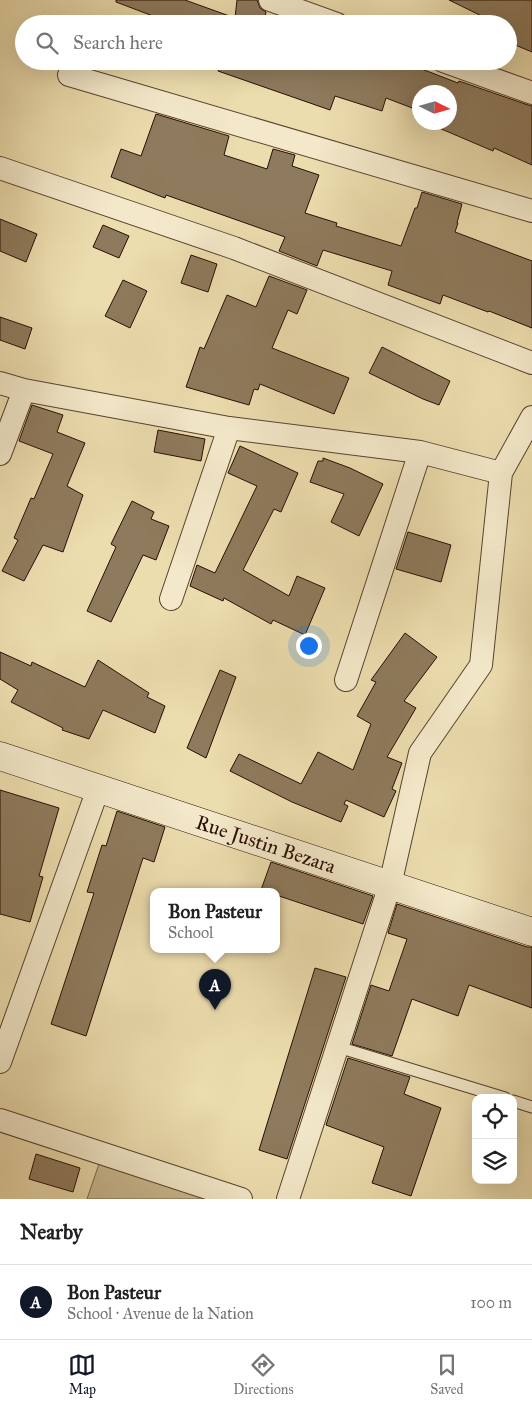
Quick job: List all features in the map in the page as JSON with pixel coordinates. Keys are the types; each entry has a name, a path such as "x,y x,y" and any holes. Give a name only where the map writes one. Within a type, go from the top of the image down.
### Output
{"main road":[{"name":"Rue Justin Bezara","path":"0,756 532,932"}],"street":[{"path":"270,0 312,15"},
{"path":"468,70 532,93"},
{"path":"68,74 532,211"},
{"path":"0,168 234,248 532,363"},
{"path":"0,383 24,390 229,428 420,452 501,473"},
{"path":"0,454 24,390"},
{"path":"288,1199 390,885 420,753 481,665 501,473 532,417"},
{"path":"171,599 229,428"},
{"path":"346,680 420,452"},
{"path":"0,1062 98,789"},
{"path":"0,1120 241,1199"}],"lane":[{"path":"338,1047 492,1094"},
{"path":"517,1101 532,1106"}],"shaded area":[{"path":"100,1161 216,1199 87,1199"}],"building":[{"path":"116,0 185,0 227,15 150,15 116,2"},
{"path":"237,0 257,0 260,8 266,12 266,15 235,15"},
{"path":"449,0 532,0 532,52 517,46 517,15 480,15"},
{"path":"218,70 424,70 458,83 459,81 532,106 532,165 494,148 493,151 444,130 457,130 457,85 412,85 412,108 386,98 382,111 335,96 330,110"},
{"path":"156,114 229,136 224,155 267,169 273,149 295,155 292,166 319,175 305,213 337,223 336,226 401,246 422,192 462,204 455,232 532,261 532,328 443,295 440,304 388,285 392,271 323,250 317,266 279,251 285,237 166,195 165,198 111,177 121,149 141,156"},
{"path":"0,219 37,234 26,262 0,251"},
{"path":"103,225 129,236 119,258 93,247"},
{"path":"191,255 217,264 208,292 181,283"},
{"path":"269,276 307,290 297,314 288,310 272,348 349,378 334,414 260,384 258,390 254,389 249,405 186,387 200,347 204,349 227,295 256,307"},
{"path":"123,280 147,291 130,328 105,316"},
{"path":"0,317 32,328 25,349 0,340"},
{"path":"382,347 450,381 439,405 369,373"},
{"path":"32,405 63,415 57,432 85,443 67,486 83,495 63,552 43,545 24,581 2,571 18,540 14,538 31,498 34,499 53,454 19,441"},
{"path":"158,430 205,439 201,461 154,452"},
{"path":"240,446 298,473 281,512 274,509 243,570 289,596 297,576 325,588 305,635 273,620 271,624 224,598 223,601 190,586 197,565 215,573 257,486 228,473"},
{"path":"323,458 350,468 383,484 359,536 331,522 344,494 310,482 318,461 323,461"},
{"path":"132,501 154,512 151,519 169,526 156,560 143,555 111,622 87,611 116,547 111,544"},
{"path":"408,532 451,545 441,582 396,569"},
{"path":"405,633 437,657 404,701 416,708 387,757 402,763 392,789 396,791 384,817 346,800 344,804 348,806 341,822 292,802 230,771 239,754 301,784 318,752 353,770 371,724 357,716 376,682 371,680"},
{"path":"0,652 31,666 32,662 85,687 98,660 149,693 147,697 165,706 155,733 103,710 89,739 62,730 63,728 11,702 18,690 0,679"},
{"path":"220,670 236,677 206,758 187,748"},
{"path":"0,790 59,808 39,876 43,877 30,922 0,914"},
{"path":"117,811 165,827 154,862 143,858 86,1036 51,1024 94,893 87,892 102,845 106,846"},
{"path":"271,862 373,896 363,924 280,896 280,888 262,888"},
{"path":"397,904 527,947 532,947 532,1008 469,985 458,1016 412,999 392,1056 352,1044 371,985 389,991 407,939 388,933"},
{"path":"315,968 346,977 287,1159 259,1150"},
{"path":"348,1058 410,1077 404,1094 441,1108 411,1196 372,1183 384,1147 326,1125"},
{"path":"36,1154 80,1168 73,1192 29,1179"}],"place":[{"name":"Bon Pasteur","path":"215,1010"}]}
